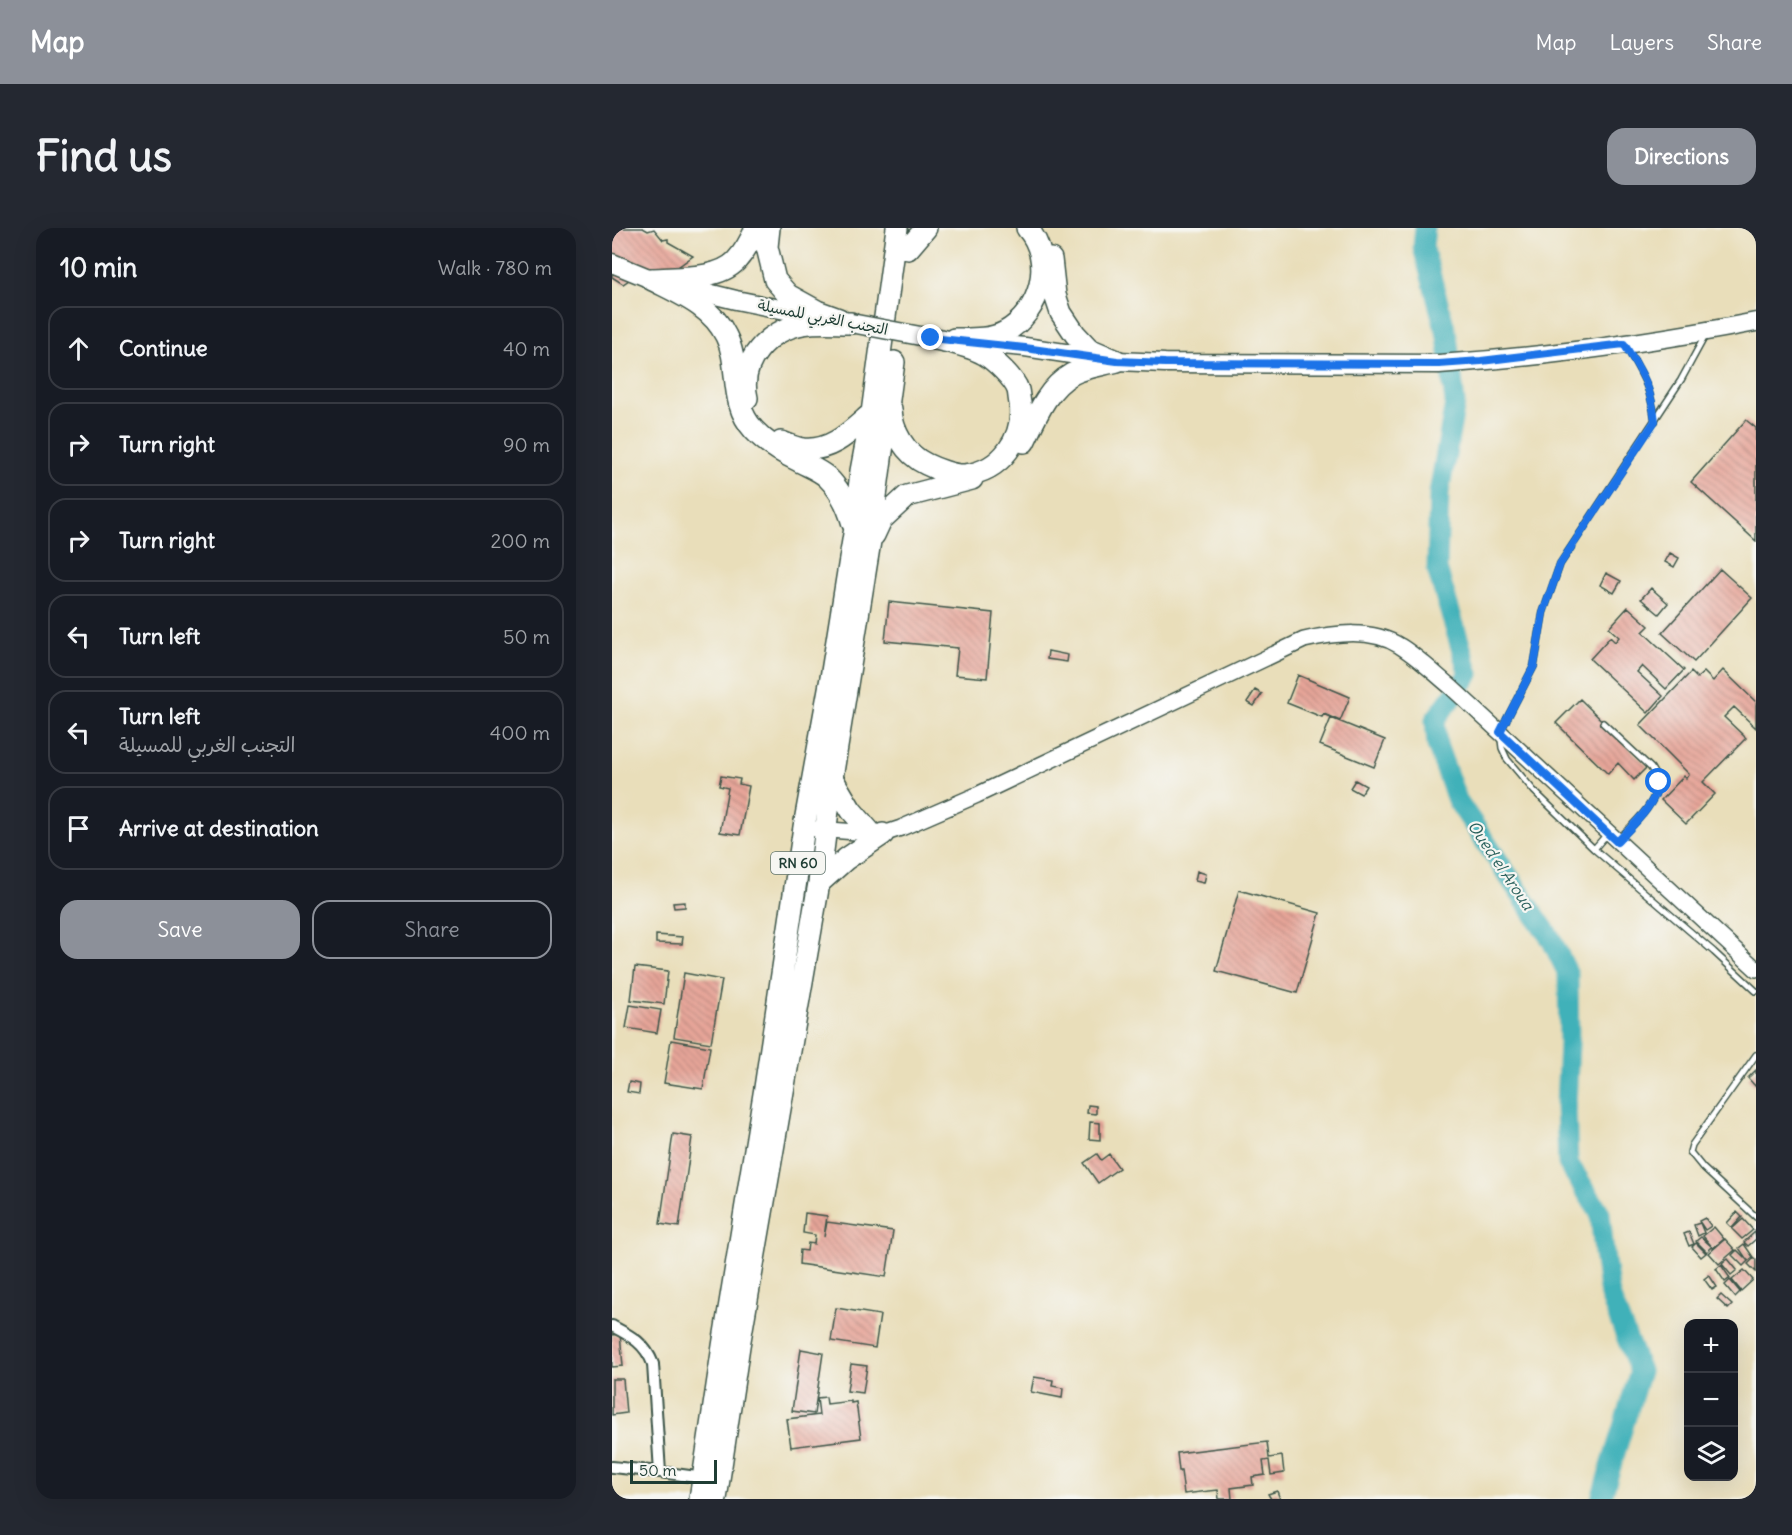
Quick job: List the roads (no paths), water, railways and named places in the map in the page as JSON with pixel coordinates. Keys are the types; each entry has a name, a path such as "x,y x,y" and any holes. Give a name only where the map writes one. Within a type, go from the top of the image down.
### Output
{"highway":[{"path":"651,279 716,274 735,262 748,245 756,228"},
{"path":"769,228 767,247 775,280 788,295 817,311 851,323"},
{"path":"886,228 901,249 926,228"},
{"name":"RN 60","path":"702,1489 804,827 831,678 890,391 901,249 897,228"},
{"name":"RN 60","path":"716,1499 739,1346 819,883 862,534 861,471 901,249 912,228"},
{"path":"931,338 983,338 1004,333 1022,320 1036,300 1042,278 1040,252 1027,228"},
{"path":"1037,228 1048,248 1055,295 1061,313 1075,334 1089,349 1117,361"},
{"path":"651,279 688,298 716,321 726,335 731,350 736,386 744,417 754,430 773,447 814,468 826,477 840,493 862,534 908,496 981,477 1007,465 1022,448 1043,403 1056,385 1072,373 1117,361"},
{"path":"851,323 804,323 784,329 766,342 751,359 745,392 751,415 763,430 778,441 803,449 824,447 842,439 872,413"},
{"path":"890,391 891,422 907,450 919,461 937,469 964,475 987,468 1003,457 1016,438 1022,417 1018,389 997,364 984,354 931,338"},
{"path":"819,883 877,833 850,810 832,778"}],"main road":[{"name":"التجنب الغربي للمسيلة","path":"612,263 651,279 736,300 851,323 931,338 1117,361 1439,364 1624,344 1707,332 1756,322"}],"street":[{"path":"804,827 877,833 937,814 1304,640 1352,633 1377,637 1399,645 1451,687 1756,969"},
{"path":"612,1326 641,1343 653,1364 660,1472"},
{"path":"612,1467 660,1472 702,1489"}],"lane":[{"path":"1707,332 1682,380 1560,564 1543,613 1534,666 1500,732 1502,748 1507,759 1534,791 1594,849 1756,991"},
{"path":"1624,344 1647,383 1655,421"},
{"path":"1594,849 1649,808 1657,795 1659,782 1651,768 1603,723"},
{"path":"1656,902 1667,887"},
{"path":"1756,1055 1692,1145 1690,1152 1703,1168 1756,1217"}],"waterway":[{"name":"Oued el Aroua","path":"1425,228 1423,247 1447,336 1455,403 1439,493 1437,569 1469,674 1435,720 1437,745 1457,800 1551,939 1568,974 1569,1044 1566,1105 1568,1163 1600,1213 1610,1296 1640,1371 1601,1499"}]}
